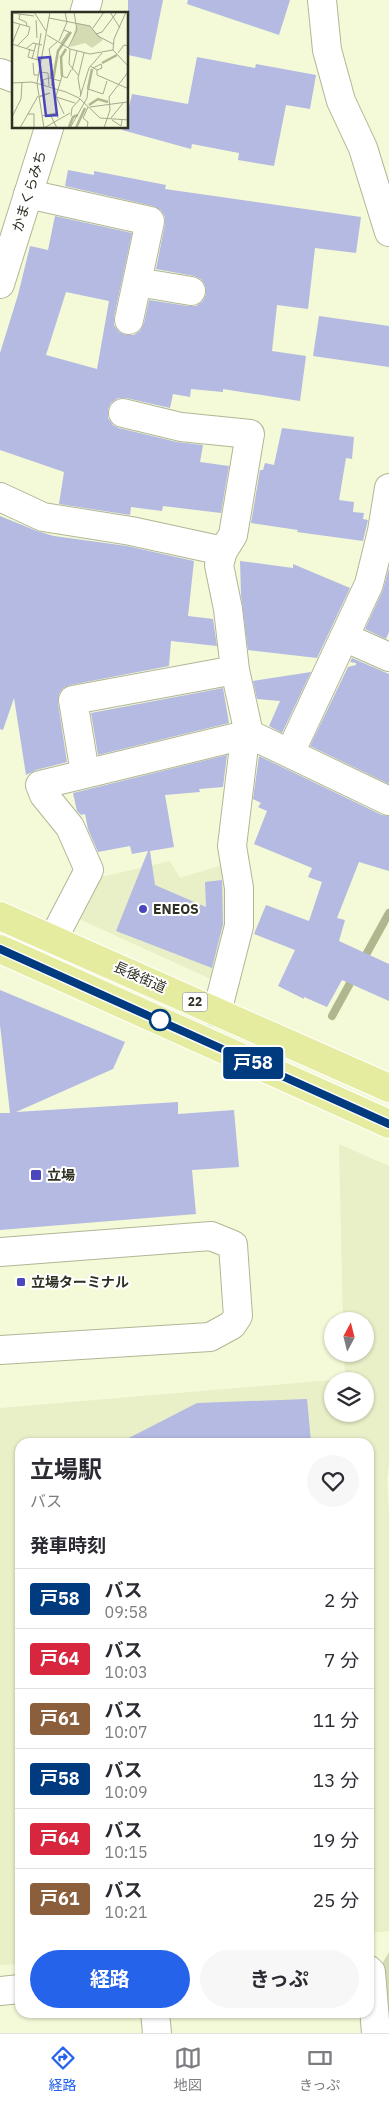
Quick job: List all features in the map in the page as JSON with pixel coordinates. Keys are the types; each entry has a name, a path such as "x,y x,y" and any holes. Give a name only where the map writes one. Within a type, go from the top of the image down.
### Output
{"main road":[{"name":"長後街道","path":"0,916 389,1088"},
{"name":"22","path":"0,949 389,1124"}],"street":[{"path":"322,0 327,50 341,101 363,148 389,232"},
{"path":"0,72 12,77"},
{"name":"かまくらみち","path":"0,284 49,129"},
{"path":"28,194 150,221 129,320"},
{"path":"137,282 192,291"},
{"path":"122,413 181,426 250,434 233,535 223,551 220,565 236,670 249,734 244,746 232,846 238,888 239,926 217,1012"},
{"path":"290,753 369,584 386,532 389,488"},
{"path":"0,497 43,518 131,531 223,551"},
{"path":"344,637 389,657"},
{"path":"85,774 73,700 236,670"},
{"path":"53,939 89,870 70,827 44,794 40,785 249,734 389,801"},
{"path":"0,1252 211,1236 233,1244 238,1316 232,1325 210,1337 0,1350"},
{"path":"0,1991 15,1990"},
{"path":"374,2009 376,2033"},
{"path":"156,2018 157,2033"}],"shaded area":[{"path":"170,861 180,878 225,864 233,902 215,981 79,919 97,878"},
{"path":"339,1144 389,1166 389,1465 387,1479 389,1515 389,1931 374,1932 374,1438 15,1438 15,1964 0,1965 0,1408 324,1381 324,1422 374,1422 374,1372 345,1372 344,1362 374,1362 374,1312 343,1312"},
{"path":"389,1952 389,2031 382,1964"}],"building":[{"path":"128,0 163,0 151,60 129,55"},
{"path":"188,0 290,0 279,35 187,4"},
{"path":"197,57 255,68 256,64 316,75 310,109 286,105 274,166 238,160 239,153 192,144 191,149 122,130 129,129 129,107 132,94 188,104"},
{"path":"68,170 94,175 94,171 166,185 165,189 361,217 356,253 315,248 308,309 277,305 272,351 306,356 300,401 223,389 223,392 191,389 190,397 173,394 170,408 126,398 118,398 111,403 108,409 108,418 113,425 119,428 177,442 203,445 200,462 229,466 221,513 163,506 162,511 131,507 130,515 59,504 64,472 0,450 0,353 18,295 30,246 48,250 55,216 132,233 114,317 114,325 119,332 126,335 134,335 140,331 144,323 149,300 196,306 203,301 206,294 205,285 201,279 156,269 165,224 165,217 161,210 153,206 65,186","holes":["66,292 109,301 97,369 46,355"]},
{"path":"319,316 389,326 389,367 313,356"},
{"path":"282,428 354,437 352,459 346,458 339,500 354,502 353,512 364,513 363,519 368,520 363,541 297,532 298,530 251,523 260,470 263,470 265,463 274,465"},
{"path":"0,516 54,536 127,546 194,561 188,616 213,619 217,646 171,641 169,666 70,685 63,688 59,694 58,703 67,762 36,770 26,775 14,698 3,730 0,729"},
{"path":"240,561 293,568 293,564 350,588 317,658 248,650 241,595"},
{"path":"389,568 389,632 386,639 365,629 383,590"},
{"path":"352,658 389,674 389,784 310,746 348,667 356,665 356,663 350,662"},
{"path":"311,672 282,733 269,726 280,701 257,699 253,681"},
{"path":"223,688 229,723 98,755 91,713"},
{"path":"227,755 223,787 199,789 200,792 165,795 174,847 150,851 155,885 206,907 205,882 222,880 223,924 212,968 116,931 148,851 132,854 130,846 98,852 88,829 85,814 81,815 77,811 73,793"},
{"path":"259,756 382,815 389,816 389,871 359,862 337,918 345,920 339,941 389,964 389,1001 342,980 327,1007 304,997 304,999 278,986 295,950 254,934 266,905 309,921 322,882 308,877 312,868 254,844 267,811 258,807 261,803 253,799"},
{"path":"0,990 125,1042 113,1069 16,1112 178,1102 178,1114 234,1110 239,1167 192,1170 196,1214 0,1230 0,1113 10,1113 0,1025"},
{"path":"307,1399 311,1438 129,1438 197,1403"}],"waterway":[{"path":"362,962 389,913"},
{"path":"332,1016 354,976"}],"bus line":[{"name":"戸58","path":"0,949 67,977 389,1124"}],"place":[{"name":"ENEOS","path":"143,909"},
{"name":"立場","path":"36,1175"},
{"name":"立場ターミナル","path":"21,1282"}]}
